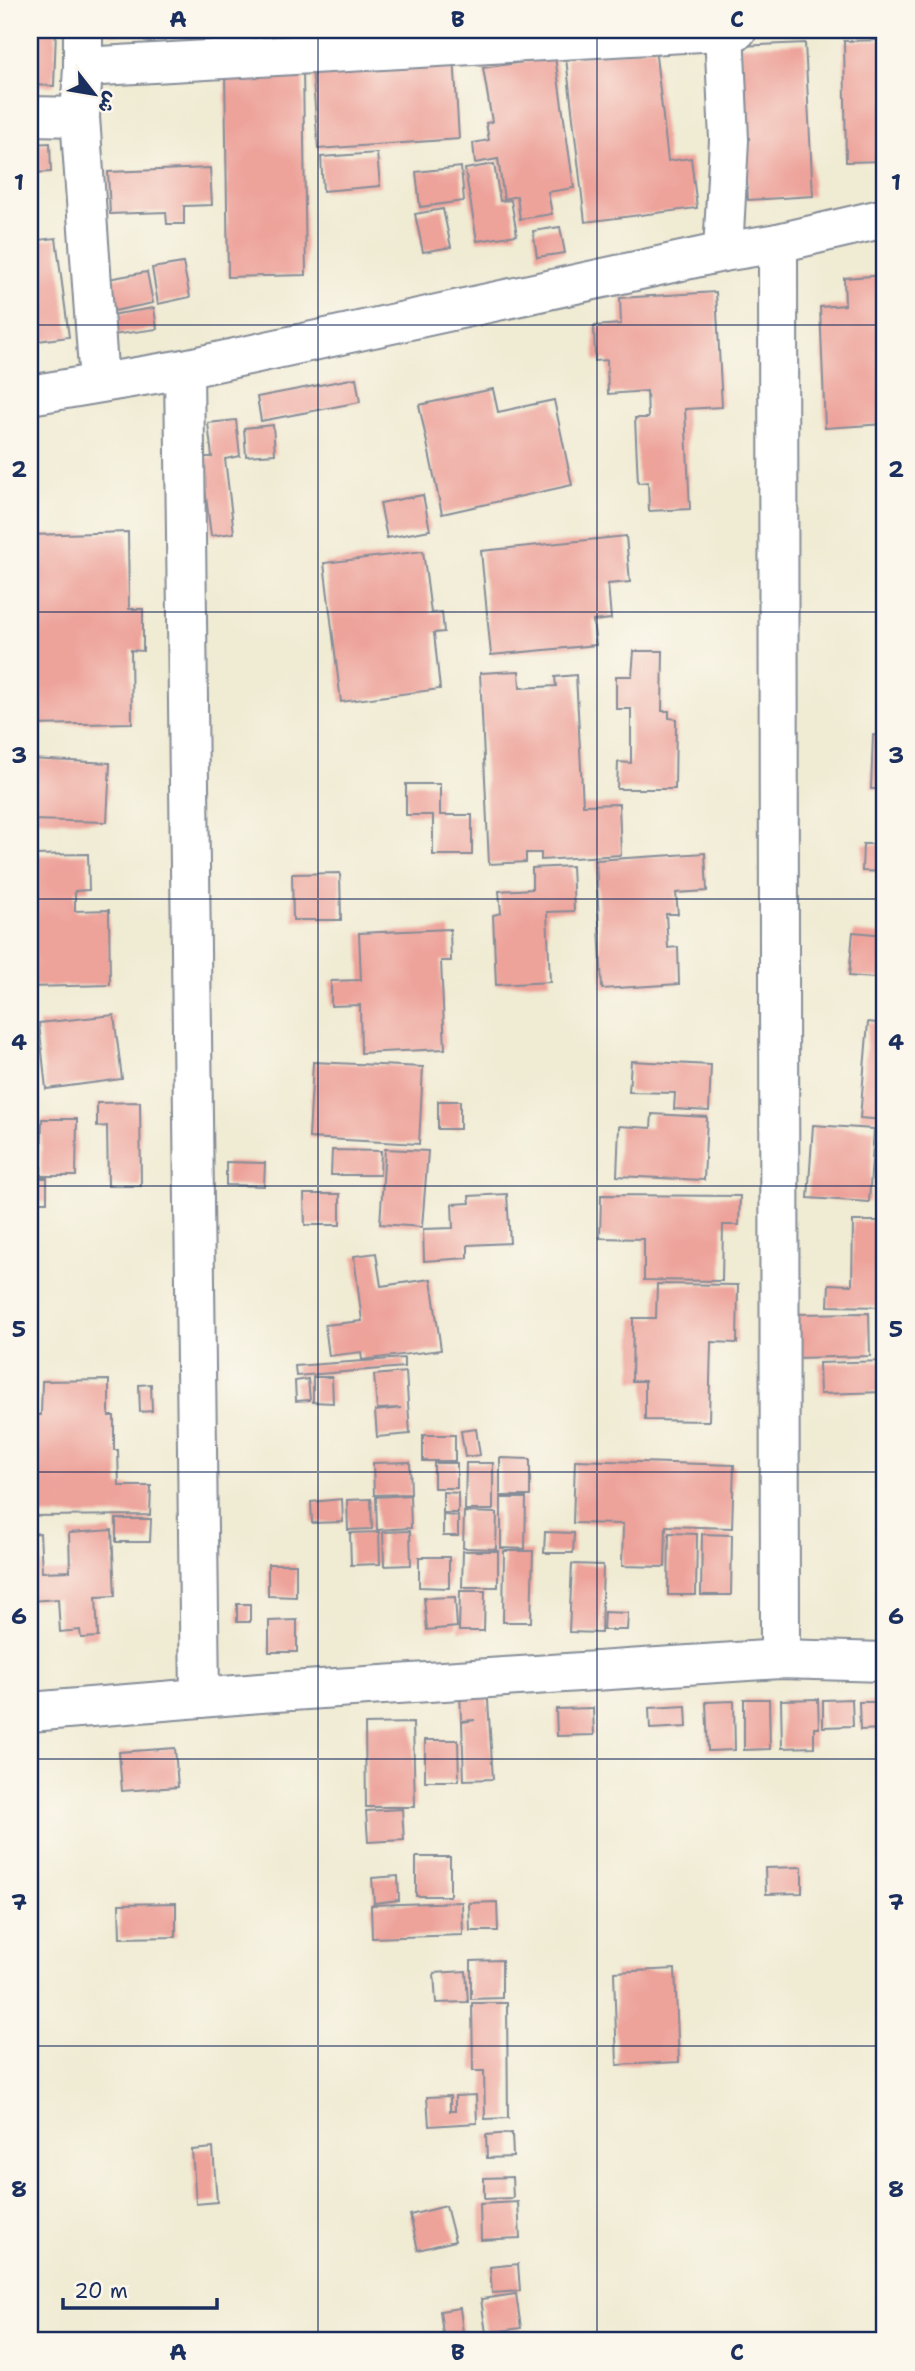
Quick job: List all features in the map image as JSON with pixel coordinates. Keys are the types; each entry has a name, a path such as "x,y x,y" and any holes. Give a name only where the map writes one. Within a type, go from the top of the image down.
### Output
{"street":[{"path":"723,252 729,140 724,30"},
{"path":"99,382 80,117 83,48 737,30"},
{"path":"30,116 80,117"},
{"path":"30,395 184,369 885,218"},
{"path":"778,243 780,1659"},
{"path":"184,369 200,1698"},
{"path":"30,1712 780,1659 885,1662"}],"building":[{"path":"30,30 56,30 54,86 30,85"},
{"path":"110,30 203,30 203,35 110,34"},
{"path":"885,40 885,161 846,162 844,41"},
{"path":"805,43 813,196 748,200 740,46"},
{"path":"655,47 668,161 691,158 697,208 585,222 566,58"},
{"path":"454,55 459,139 318,149 312,65"},
{"path":"555,57 574,188 548,192 552,214 520,219 517,196 504,199 498,159 475,163 473,143 489,140 486,123 492,122 483,68"},
{"path":"303,69 306,275 228,277 225,72"},
{"path":"50,143 51,172 30,173 30,144"},
{"path":"377,153 380,186 323,191 321,157"},
{"path":"494,164 500,201 511,200 517,235 477,241 465,169"},
{"path":"461,167 464,201 420,207 416,172"},
{"path":"210,168 212,205 184,206 184,224 167,224 166,212 110,214 108,172"},
{"path":"443,209 451,247 423,252 415,214"},
{"path":"560,227 565,253 537,257 533,231"},
{"path":"56,238 69,337 30,342 30,241"},
{"path":"183,263 190,297 158,304 152,268"},
{"path":"147,272 153,303 114,311 108,279"},
{"path":"885,275 885,424 825,428 820,307 845,305 844,278"},
{"path":"716,292 722,407 685,409 690,509 649,511 648,482 638,483 635,418 648,418 647,391 608,394 607,360 595,361 594,326 621,324 620,298"},
{"path":"154,308 157,329 113,335 110,315"},
{"path":"356,378 360,402 261,421 257,397"},
{"path":"493,389 498,412 554,400 572,485 442,514 419,405"},
{"path":"236,420 240,456 225,459 234,533 211,536 201,457 212,457 208,423"},
{"path":"273,425 275,454 246,456 244,428"},
{"path":"423,495 430,530 387,538 380,503"},
{"path":"128,532 129,609 143,609 143,651 131,650 132,723 30,725 30,535"},
{"path":"626,536 630,582 608,584 611,619 593,621 596,645 491,655 481,551"},
{"path":"423,551 431,613 442,612 444,632 434,633 440,689 341,702 324,563"},
{"path":"634,651 663,651 662,711 669,711 669,718 676,719 675,789 617,789 618,762 631,763 631,709 616,709 616,676 632,676"},
{"path":"519,671 520,688 556,686 555,677 576,675 583,805 619,804 621,855 541,860 541,853 526,853 526,862 489,864 480,673"},
{"path":"883,729 885,789 871,789 873,735 883,736"},
{"path":"30,759 110,763 107,822 30,820"},
{"path":"406,784 440,784 440,815 472,815 472,855 433,855 433,815 406,815"},
{"path":"863,844 885,844 885,872 862,871"},
{"path":"705,853 707,891 676,893 678,914 666,914 668,948 678,947 679,984 602,989 596,860"},
{"path":"88,854 89,890 75,891 75,911 109,910 110,985 30,987 30,855"},
{"path":"572,866 574,911 547,912 550,982 496,985 493,915 501,913 499,891 532,889 532,868"},
{"path":"340,873 341,920 293,920 292,874"},
{"path":"450,929 451,961 441,961 445,1049 361,1053 360,1005 331,1006 331,981 361,980 359,933"},
{"path":"853,932 885,935 885,979 849,976"},
{"path":"114,1015 122,1079 46,1089 39,1023"},
{"path":"868,1022 885,1024 885,1120 860,1118"},
{"path":"631,1061 711,1065 709,1111 674,1109 675,1093 629,1092"},
{"path":"313,1062 423,1067 419,1144 309,1138"},
{"path":"438,1101 460,1101 460,1129 438,1129"},
{"path":"140,1102 141,1186 108,1186 107,1126 97,1127 97,1103"},
{"path":"652,1114 707,1117 704,1180 617,1176 619,1126 651,1128"},
{"path":"42,1119 77,1119 76,1176 41,1176"},
{"path":"813,1125 874,1129 869,1202 808,1198"},
{"path":"385,1149 428,1151 422,1227 380,1224"},
{"path":"332,1150 381,1151 380,1175 331,1175"},
{"path":"226,1162 265,1163 264,1186 226,1185"},
{"path":"30,1178 47,1178 47,1202 30,1202"},
{"path":"304,1194 340,1194 340,1225 305,1225"},
{"path":"507,1194 510,1243 468,1245 468,1258 424,1261 423,1229 453,1228 452,1204 470,1203 469,1196"},
{"path":"601,1195 740,1196 739,1225 723,1225 722,1281 644,1280 644,1239 600,1238"},
{"path":"853,1221 885,1221 885,1307 828,1306 829,1284 852,1285"},
{"path":"376,1253 381,1286 431,1279 441,1350 362,1360 361,1352 329,1356 325,1325 362,1321 354,1256"},
{"path":"657,1284 738,1285 737,1343 711,1342 709,1421 645,1420 645,1381 632,1381 633,1318 656,1318"},
{"path":"869,1313 870,1356 795,1358 794,1314"},
{"path":"404,1358 404,1367 296,1376 295,1366"},
{"path":"885,1361 885,1392 820,1394 819,1363"},
{"path":"406,1372 410,1434 377,1437 375,1411 401,1408 377,1409 374,1375"},
{"path":"313,1377 332,1377 333,1403 313,1402"},
{"path":"308,1379 310,1400 296,1401 295,1381"},
{"path":"109,1380 109,1416 114,1416 114,1450 118,1450 119,1486 151,1486 150,1515 30,1516 30,1415 41,1415 42,1381"},
{"path":"151,1384 152,1411 140,1412 139,1385"},
{"path":"476,1429 480,1455 465,1457 461,1431"},
{"path":"423,1435 455,1435 455,1461 423,1461"},
{"path":"500,1458 530,1459 530,1496 500,1496"},
{"path":"575,1460 734,1465 732,1528 666,1526 665,1567 622,1566 623,1524 573,1523"},
{"path":"410,1462 411,1494 374,1495 373,1463"},
{"path":"434,1463 457,1463 457,1488 434,1488"},
{"path":"466,1463 493,1463 493,1510 465,1510"},
{"path":"443,1492 458,1493 458,1513 443,1513"},
{"path":"410,1495 411,1528 377,1530 376,1497"},
{"path":"501,1498 526,1498 525,1549 501,1548"},
{"path":"342,1499 343,1522 312,1523 311,1502"},
{"path":"371,1499 372,1529 348,1530 347,1500"},
{"path":"464,1512 497,1513 496,1549 463,1548"},
{"path":"443,1515 458,1516 458,1536 443,1536"},
{"path":"116,1519 151,1519 150,1542 116,1542"},
{"path":"112,1530 115,1596 96,1597 98,1637 81,1638 80,1630 60,1632 58,1599 30,1601 30,1534 40,1533 42,1572 70,1571 69,1533"},
{"path":"410,1531 411,1565 384,1566 383,1532"},
{"path":"379,1532 380,1564 351,1565 350,1533"},
{"path":"545,1532 574,1533 573,1553 544,1553"},
{"path":"669,1533 697,1534 696,1595 668,1595"},
{"path":"702,1534 732,1535 731,1595 701,1595"},
{"path":"463,1551 498,1551 498,1587 462,1587"},
{"path":"504,1551 533,1551 531,1622 503,1622"},
{"path":"419,1557 449,1557 449,1588 419,1587"},
{"path":"268,1564 296,1564 296,1597 268,1596"},
{"path":"572,1564 603,1565 601,1633 569,1632"},
{"path":"460,1591 485,1591 484,1631 459,1631"},
{"path":"455,1597 457,1627 427,1630 424,1598"},
{"path":"237,1604 250,1604 250,1622 237,1622"},
{"path":"604,1612 628,1613 627,1630 603,1630"},
{"path":"297,1620 297,1652 269,1652 269,1621"},
{"path":"487,1685 493,1779 464,1780 462,1722 475,1720 461,1721 460,1686"},
{"path":"744,1699 769,1699 770,1749 744,1750"},
{"path":"818,1699 819,1728 814,1728 814,1747 782,1748 781,1700"},
{"path":"852,1699 853,1726 823,1727 823,1700"},
{"path":"734,1701 735,1750 708,1751 706,1702"},
{"path":"859,1702 883,1702 884,1729 860,1730"},
{"path":"686,1706 687,1727 650,1729 649,1708"},
{"path":"593,1708 594,1735 557,1736 556,1709"},
{"path":"413,1723 415,1807 366,1807 365,1724"},
{"path":"425,1740 458,1740 459,1781 425,1781"},
{"path":"175,1748 178,1787 122,1791 119,1752"},
{"path":"402,1809 404,1840 368,1842 366,1811"},
{"path":"416,1857 450,1857 450,1896 416,1896"},
{"path":"802,1867 802,1893 766,1894 765,1868"},
{"path":"398,1876 399,1900 374,1903 372,1878"},
{"path":"462,1902 463,1935 372,1938 371,1905"},
{"path":"497,1902 498,1931 470,1931 469,1903"},
{"path":"176,1903 176,1937 120,1938 119,1904"},
{"path":"502,1960 502,1998 471,1999 471,1961"},
{"path":"675,1969 679,2062 617,2065 614,1972"},
{"path":"466,1971 468,2002 436,2003 434,1973"},
{"path":"472,2003 507,2003 508,2118 485,2119 484,2071 473,2071"},
{"path":"476,2095 477,2123 429,2126 427,2097 450,2096 450,2111 455,2111 455,2096"},
{"path":"512,2133 513,2157 487,2158 486,2135"},
{"path":"213,2148 217,2202 196,2204 192,2150"},
{"path":"512,2177 513,2198 484,2199 484,2178"},
{"path":"518,2202 520,2238 481,2240 480,2204"},
{"path":"446,2206 455,2241 418,2250 410,2215"},
{"path":"518,2264 520,2291 492,2293 490,2267"},
{"path":"516,2294 521,2328 486,2333 481,2299"},
{"path":"460,2308 464,2341 444,2341 440,2311"},
{"path":"520,2335 521,2341 496,2341 495,2338"}]}
